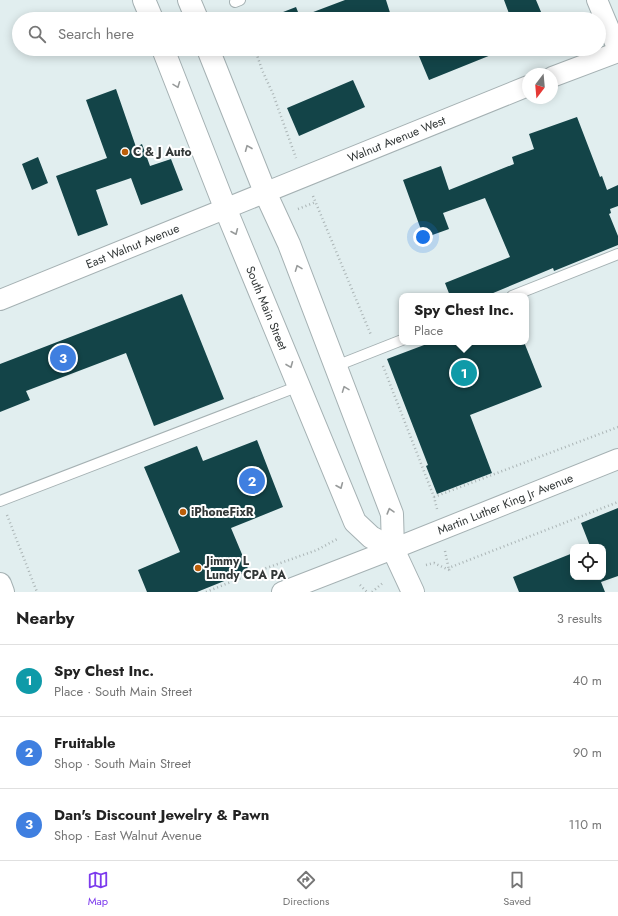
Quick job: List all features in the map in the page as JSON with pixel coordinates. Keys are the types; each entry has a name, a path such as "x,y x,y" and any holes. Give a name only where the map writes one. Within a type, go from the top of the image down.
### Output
{"street":[{"path":"144,0 149,12"},
{"path":"189,0 194,12"},
{"path":"598,0 603,12"},
{"path":"606,20 618,51 606,56"},
{"name":"South Main Street","path":"166,56 226,210 355,522 371,537 394,549"},
{"path":"211,56 265,192 289,244 392,514 394,549 413,592"},
{"path":"558,75 605,56"},
{"name":"Walnut Avenue West","path":"265,192 522,88"},
{"name":"East Walnut Avenue","path":"0,300 226,210 265,192"},
{"name":"Martin Luther King Jr Avenue","path":"282,592 394,549 618,459"},
{"path":"0,584 3,592"}],"lane":[{"path":"520,293 618,254"},
{"path":"336,366 399,341"},
{"path":"1,501 299,386"}],"path":[{"path":"257,56 303,176 316,202 377,350 434,497 449,570 618,502"},
{"path":"434,497 618,427"},
{"path":"1,501 37,592"},
{"path":"206,592 258,571 317,550 339,538"}],"building":[{"path":"345,0 386,0 390,12 313,12"},
{"path":"504,0 536,0 541,12 508,12"},
{"path":"296,7 298,12 283,12"},
{"path":"419,56 489,56 429,80"},
{"path":"353,80 365,107 299,136 287,108"},
{"path":"116,89 136,147 142,144 150,166 171,159 183,190 141,205 131,178 96,190 108,225 78,236 56,176 107,158 86,100"},
{"path":"577,117 600,177 602,176 607,190 618,185 618,206 610,209 611,213 609,214 618,236 618,245 554,271 553,268 493,293 449,293 445,283 510,257 485,198 443,213 449,229 424,238 403,180 441,166 449,190 514,164 512,157 534,149 529,134"},
{"path":"38,157 48,183 32,190 22,164"},
{"path":"182,294 224,399 154,426 126,353 26,391 30,400 0,412 0,364"},
{"path":"424,345 525,345 542,387 470,415 492,473 437,494 426,466 428,465 387,359"},
{"path":"257,440 283,507 231,528 249,571 197,592 147,592 138,570 180,552 144,467 197,446 203,461"},
{"path":"618,508 618,576 601,582 605,592 519,592 513,577 570,554 570,580 606,580 606,544 589,544 581,523"}],"place":[{"name":"C & J Auto","path":"125,152"},
{"name":"Dan's Discount Jewelry & Pawn","path":"63,358"},
{"name":"Spy Chest Inc.","path":"464,373"},
{"name":"Fruitable","path":"252,481"},
{"name":"iPhoneFixR","path":"183,512"},
{"name":"Jimmy L Lundy CPA PA","path":"198,568"}]}
